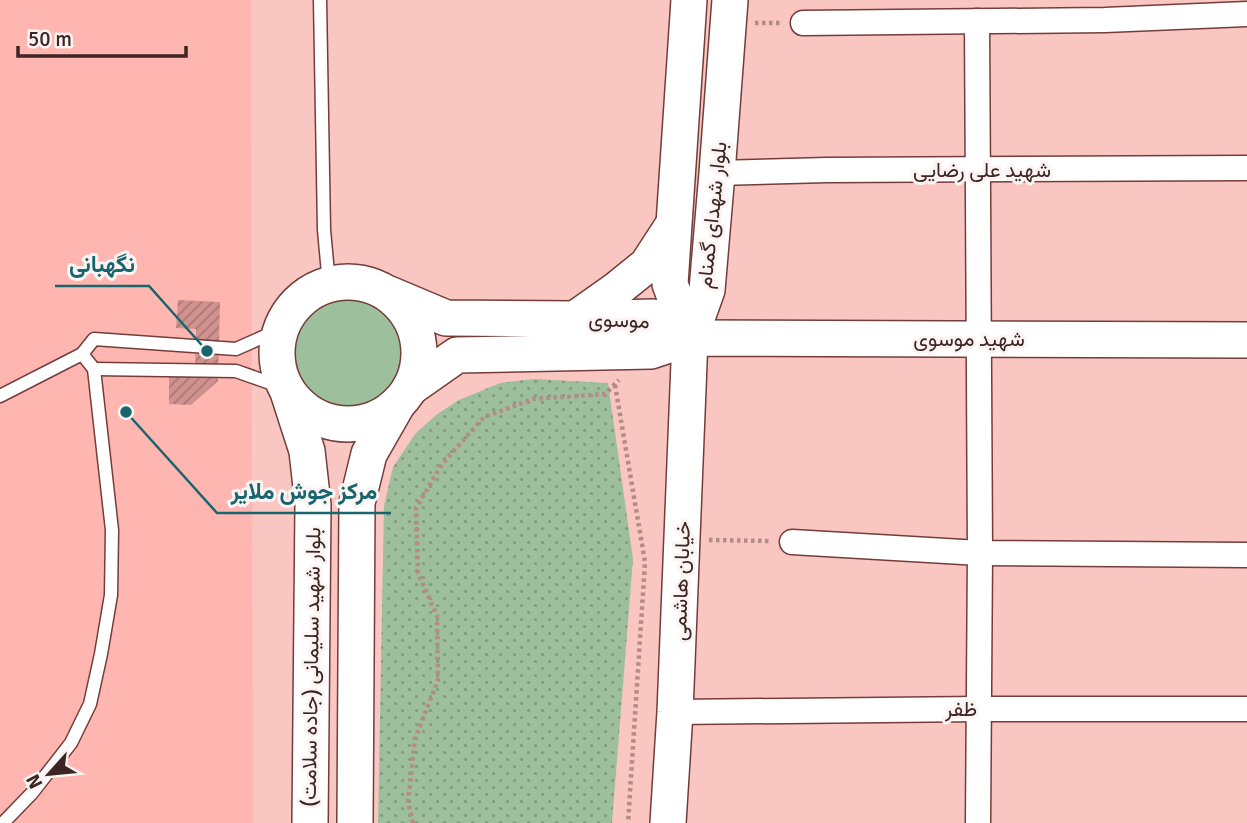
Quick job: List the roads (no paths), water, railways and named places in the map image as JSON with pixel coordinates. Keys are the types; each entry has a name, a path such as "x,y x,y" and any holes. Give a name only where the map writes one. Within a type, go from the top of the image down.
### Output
{"main road":[{"name":"بلوار شهدای گمنام","path":"690,0 670,284 690,338"},
{"name":"بلوار شهدای گمنام","path":"690,338 707,290 729,12"},
{"path":"575,319 647,264 674,225"},
{"path":"348,282 366,284 383,291 398,302 409,317 416,334 419,353 417,371 404,396 384,414 367,421 349,424 330,422 313,415 298,403 287,389 281,375 278,345 288,314 313,291 329,285 348,282"},
{"name":"موسوی","path":"383,291 446,318 653,317 690,338"},
{"name":"شهید موسوی","path":"690,338 1247,340"},
{"name":"موسوی","path":"404,396 457,355 651,351 690,338"},
{"name":"خیابان هاشمی","path":"668,823 690,338"},
{"name":"بلوار شهید سلیمانی (جاده سلامت)","path":"287,389 307,451 313,505 310,823"},
{"name":"بلوار شهید سلیمانی (جاده سلامت)","path":"355,823 357,503 369,454 404,396"}],"street":[{"path":"803,23 1105,20 1247,14"},
{"path":"977,22 980,339 978,823"},
{"name":"شهید علی رضایی","path":"717,173 827,170 1247,169"},
{"path":"792,541 980,553 1247,555"},
{"name":"ظفر","path":"675,712 1247,709"}],"lane":[{"path":"320,0 324,230 329,285"},
{"path":"0,396 82,354 94,339 236,349 281,329"},
{"path":"3,823 32,793 71,743 90,704 101,654 111,594 112,530 94,369 82,354"},
{"path":"94,369 236,371 287,389"}],"place":[{"name":"نگهبانی","path":"207,351"},
{"name":"مرکز جوش ملایر","path":"126,412"}]}
